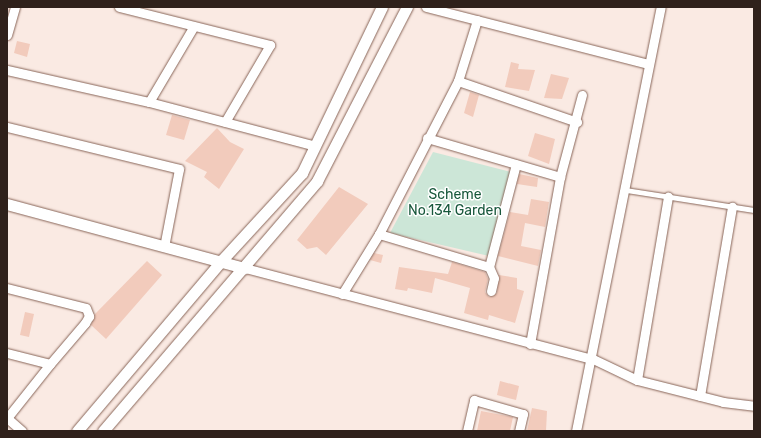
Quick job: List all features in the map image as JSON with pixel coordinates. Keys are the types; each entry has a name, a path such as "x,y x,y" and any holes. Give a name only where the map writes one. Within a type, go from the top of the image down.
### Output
{"street":[{"path":"7,35 15,7"},
{"path":"118,7 270,45 225,122"},
{"path":"77,431 222,260 302,173 382,7"},
{"path":"103,431 245,268 317,181 407,7"},
{"path":"426,7 648,64"},
{"path":"576,431 626,190 648,64 661,7"},
{"path":"342,294 379,234 427,138 458,82 477,20"},
{"path":"149,102 194,26"},
{"path":"7,70 149,102 315,146"},
{"path":"458,82 576,122"},
{"path":"530,344 560,177 576,122 582,95"},
{"path":"7,127 179,169 164,247"},
{"path":"427,138 560,177"},
{"path":"491,291 494,278 489,267 516,164"},
{"path":"638,380 668,196"},
{"path":"7,204 164,247 222,260 245,268 530,344 592,358 638,380 700,396 754,406"},
{"path":"700,396 732,207"},
{"path":"379,234 489,267"},
{"path":"7,288 86,308 89,316 85,323 7,418 22,431"},
{"path":"7,353 50,364"},
{"path":"467,431 474,400 523,414 520,431"}],"lane":[{"path":"626,190 754,210"}],"green space":[{"name":"Scheme No.134 Garden","path":"433,152 511,172 489,256 390,233"}],"building":[{"path":"17,41 30,44 27,57 14,53"},
{"path":"511,62 519,64 518,69 535,70 529,91 505,87"},
{"path":"551,74 569,78 562,99 544,98"},
{"path":"470,92 479,95 473,117 464,113"},
{"path":"172,115 190,120 184,140 166,135"},
{"path":"217,128 230,142 244,149 219,189 204,177 207,172 185,161"},
{"path":"535,133 555,139 549,164 528,156"},
{"path":"519,174 538,178 537,187 517,184"},
{"path":"339,187 368,204 326,255 317,247 307,249 297,240"},
{"path":"531,199 549,202 545,227 525,223 521,246 541,250 538,266 498,256 510,212 528,215"},
{"path":"374,253 383,255 381,263 370,260"},
{"path":"147,261 162,275 106,339 91,325 95,314"},
{"path":"452,262 485,272 488,279 485,292 489,297 497,293 499,275 517,278 517,289 524,291 515,323 489,315 488,320 464,313 470,288 435,278 432,293 408,288 407,291 395,289 399,267 448,274"},
{"path":"25,312 34,314 29,337 20,335"},
{"path":"500,381 519,386 516,400 497,395"},
{"path":"532,408 547,411 546,431 527,431"},
{"path":"481,411 513,417 510,431 477,431"}]}
